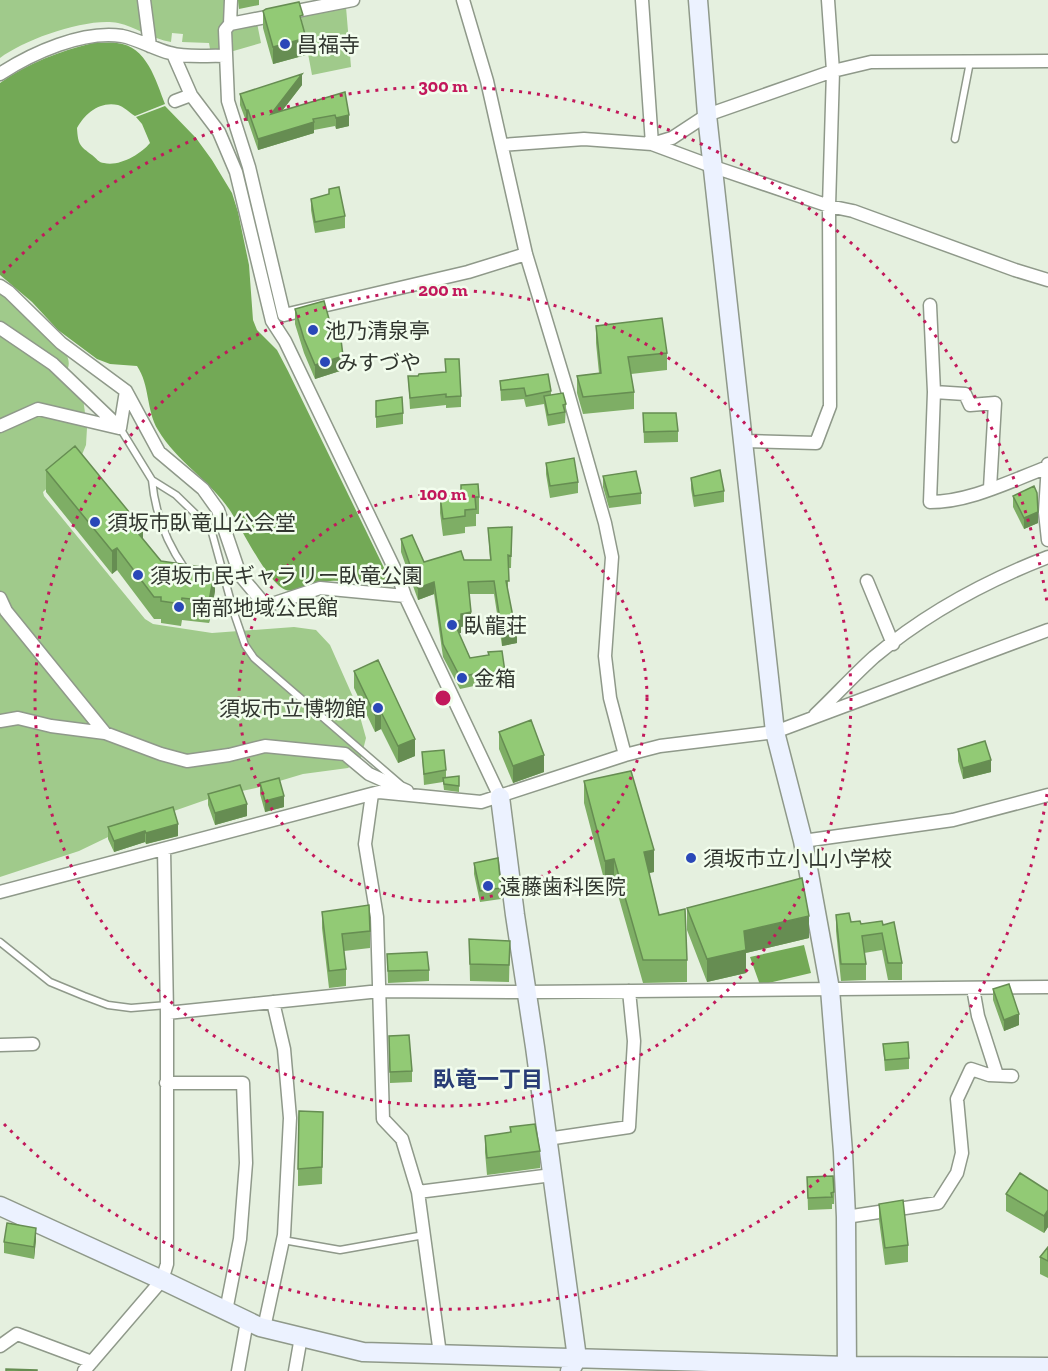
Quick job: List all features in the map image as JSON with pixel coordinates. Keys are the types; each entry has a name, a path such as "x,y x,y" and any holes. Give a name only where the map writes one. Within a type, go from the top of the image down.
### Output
{"street":[{"path":"144,0 150,46"},
{"path":"231,0 230,24 225,30 228,101 249,167 284,315 468,272 526,254"},
{"path":"230,24 353,0"},
{"path":"463,0 488,81 526,254 568,393 612,556 605,656 610,698 626,755"},
{"path":"642,0 652,144"},
{"path":"698,0 707,115 775,732 802,841 830,989 846,1216 847,1369"},
{"path":"743,441 816,443 830,406 829,207 833,71 828,0"},
{"path":"0,74 18,62 50,47 101,36 122,36 173,54 225,56"},
{"path":"173,54 191,95 219,132 236,172 273,321 285,341 364,504 500,797 548,1139 573,1365"},
{"path":"652,144 672,138 707,115 833,71 871,62 1048,61"},
{"path":"176,101 191,95"},
{"path":"502,145 584,139 652,144 829,207 853,211 1048,280"},
{"path":"0,286 61,343 126,391 159,452 203,489 218,510 240,575 266,606 320,588 405,596"},
{"path":"930,304 934,392 930,502 951,502 1048,465 1045,512 1048,540"},
{"path":"0,328 53,364 120,428"},
{"path":"120,428 126,391"},
{"path":"934,392 965,394 970,405 996,403 990,488"},
{"path":"0,426 38,409 120,428"},
{"path":"811,718 875,657 933,614 993,580 1048,557"},
{"path":"867,580 893,644"},
{"path":"0,598 6,611 105,733"},
{"path":"0,892 379,792 411,793 482,802 660,746 775,732 1048,630"},
{"path":"0,721 18,718 51,726 105,733 187,761 229,755 265,746 345,754 369,774 411,793"},
{"path":"372,794 365,844 377,917 383,1119 402,1139 418,1192 440,1354"},
{"path":"802,841 953,820 1048,795"},
{"path":"0,1346 17,1334 88,1366 162,1280 167,1264 167,1009 164,849"},
{"path":"167,1009 273,1002 380,991 526,992 1048,987"},
{"path":"974,988 978,1016 997,1075"},
{"path":"548,1139 629,1127 634,1041 629,991"},
{"path":"264,1329 283,1240 290,1118 284,1049 273,1002"},
{"path":"0,1045 33,1044"},
{"path":"846,1216 938,1203 957,1173 962,1153 957,1099 971,1068 989,1075 1012,1076"},
{"path":"166,1083 243,1083 246,1164 240,1239 226,1311"},
{"path":"418,1192 552,1175"},
{"path":"0,1206 264,1329 363,1352 440,1354 573,1365 847,1369 1048,1367"},
{"path":"238,1371 247,1321"},
{"path":"295,1371 301,1337"}],"lane":[{"path":"955,139 970,62"},
{"path":"120,428 152,480 176,495 211,530 234,613 245,645 254,658 411,793"},
{"path":"152,480 154,502 171,549 186,571"},
{"path":"0,942 50,982 84,996 108,1005 167,1009"},
{"path":"283,1240 340,1250 424,1235"}],"shaded area":[{"path":"0,0 227,0 226,21 219,26 219,49 210,49 209,43 182,42 183,34 172,33 171,42 125,25 105,22 57,31 25,44 0,58"},
{"path":"346,7 351,67 312,75 301,16"},
{"path":"257,23 261,43 230,52 229,28"},
{"path":"93,43 117,43 136,51 154,75 165,104 135,116 118,105 99,107 88,114 77,128 80,144 102,163 110,164 129,159 150,143 142,124 136,117 165,106 196,138 212,160 232,193 238,212 249,265 253,320 257,330 277,350 288,371 387,574 389,579 385,584 330,581 290,591 279,586 264,567 223,501 175,452 158,430 151,414 144,381 137,366 110,364 97,359 58,330 32,302 0,275 0,83 22,69 45,59"},
{"path":"0,292 65,352 69,363 65,374 83,398 87,428 86,445 81,457 43,492 44,496 145,619 153,624 212,633 294,627 316,630 330,645 357,706 366,738 361,758 348,768 303,774 214,797 131,826 79,851 0,877"},
{"path":"804,945 811,973 760,985 750,957"}],"building":[{"path":"299,2 306,38 273,47 263,11"},
{"path":"302,74 271,114 345,92 349,115 313,119 314,122 258,139 240,94"},
{"path":"339,187 345,216 315,222 311,199 329,194 329,189"},
{"path":"324,301 331,326 339,323 343,356 315,365 295,309"},
{"path":"662,318 667,353 628,357 634,392 583,397 577,376 601,373 596,326"},
{"path":"445,359 459,359 461,396 446,397 446,394 410,398 408,376 446,372"},
{"path":"548,374 551,391 526,396 524,388 501,390 500,381"},
{"path":"563,393 566,404 563,405 565,412 548,415 544,396"},
{"path":"402,397 403,413 376,417 376,401"},
{"path":"643,413 676,413 678,431 644,432"},
{"path":"75,446 143,529 138,533 161,561 215,569 209,601 182,598 181,604 161,601 161,597 154,597 117,548 112,551 46,470"},
{"path":"574,458 578,482 550,486 546,463"},
{"path":"720,470 724,491 694,496 691,478"},
{"path":"636,471 641,493 609,497 603,476"},
{"path":"478,484 479,497 475,497 476,509 465,510 465,516 443,519 440,496 461,493 461,485"},
{"path":"1034,486 1037,493 1038,512 1024,518 1013,496"},
{"path":"512,527 511,556 508,555 509,581 506,581 517,630 502,633 494,581 468,582 471,612 461,614 461,620 454,622 470,658 489,655 488,652 502,651 505,672 460,677 443,644 434,582 418,588 401,539 412,535 424,562 461,551 464,560 491,560 488,528"},
{"path":"378,660 415,739 398,746 381,712 375,715 354,671"},
{"path":"531,720 544,755 513,766 499,732"},
{"path":"985,741 991,760 963,768 958,749"},
{"path":"444,750 446,770 424,774 422,752"},
{"path":"631,771 654,850 644,852 659,915 685,909 687,960 643,960 614,859 605,861 584,781"},
{"path":"459,776 459,786 444,784 443,778"},
{"path":"279,778 284,796 265,801 260,783"},
{"path":"240,785 247,804 215,813 208,794"},
{"path":"173,807 178,824 114,841 108,827"},
{"path":"498,858 501,888 480,891 474,863"},
{"path":"802,878 809,916 744,931 746,950 707,959 687,908"},
{"path":"369,905 370,931 342,934 346,969 329,971 322,912"},
{"path":"849,913 851,922 860,921 861,924 882,921 883,925 894,922 902,963 888,963 882,933 862,936 866,964 841,964 836,915"},
{"path":"469,939 510,941 509,965 470,964"},
{"path":"427,952 429,970 388,971 387,954"},
{"path":"1009,984 1019,1014 1004,1020 993,989"},
{"path":"409,1035 412,1071 390,1072 389,1036"},
{"path":"908,1042 909,1058 885,1060 883,1044"},
{"path":"299,1111 323,1112 322,1167 298,1169"},
{"path":"535,1124 540,1151 487,1158 485,1136 511,1132 510,1127"},
{"path":"1020,1173 1048,1191 1048,1210 1044,1216 1006,1194"},
{"path":"833,1176 832,1197 808,1198 807,1177"},
{"path":"903,1200 908,1245 885,1248 879,1204"},
{"path":"7,1223 36,1228 34,1247 4,1242"},
{"path":"1048,1247 1048,1261 1040,1257"},
{"path":"6,1369 37,1370 37,1371 6,1371"}],"place":[{"name":"昌福寺","path":"285,44"},
{"name":"池乃清泉亭","path":"313,330"},
{"name":"みすづや","path":"325,362"},
{"name":"須坂市臥竜山公会堂","path":"95,522"},
{"name":"須坂市民ギャラリー臥竜公園","path":"138,575"},
{"name":"南部地域公民館","path":"179,607"},
{"name":"臥龍荘","path":"452,625"},
{"name":"金箱","path":"462,678"},
{"name":"須坂市立博物館","path":"378,708"},
{"name":"須坂市立小山小学校","path":"691,858"},
{"name":"遠藤歯科医院","path":"488,886"}],"district":[{"name":"臥竜一丁目","path":"488,1079"}]}
